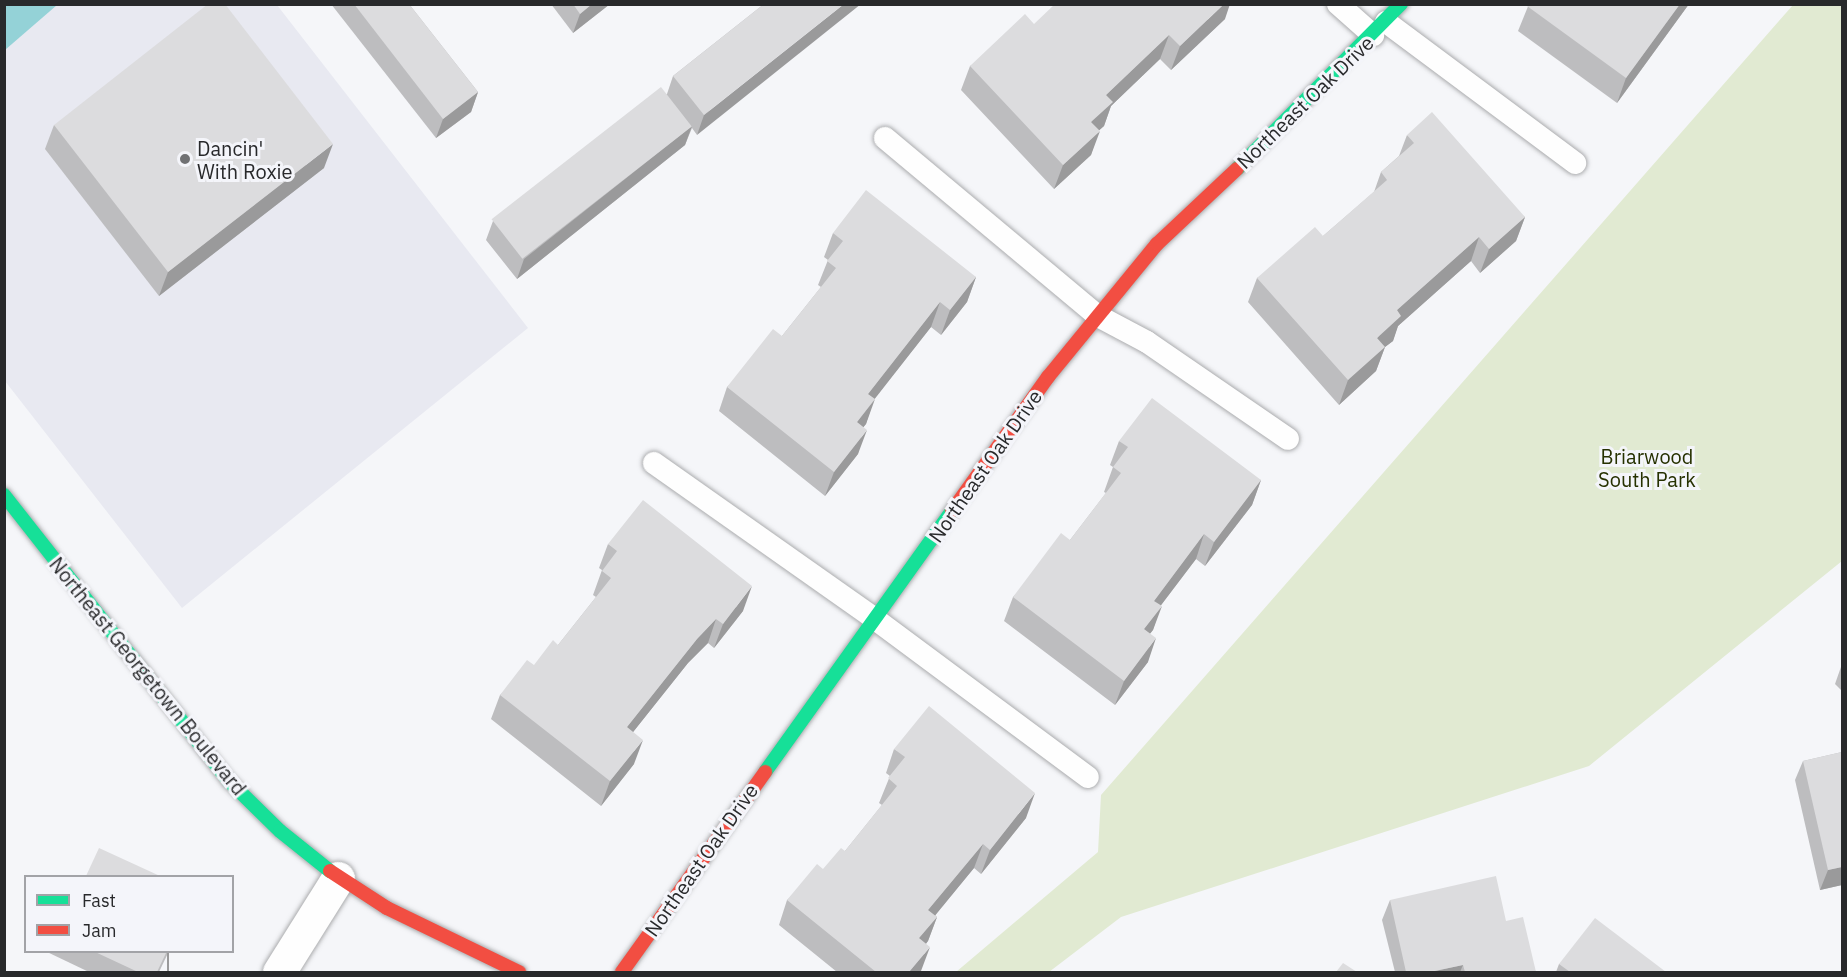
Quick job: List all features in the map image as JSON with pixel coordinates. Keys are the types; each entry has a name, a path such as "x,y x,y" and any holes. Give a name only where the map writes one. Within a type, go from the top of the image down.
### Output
{"street":[{"name":"Northeast Oak Drive","path":"622,972 1048,378 1157,244 1289,121 1401,4"},
{"name":"Northeast Georgetown Boulevard","path":"4,495 229,781 280,831 338,878 387,909 519,972"},
{"path":"279,972 338,878"}],"lane":[{"path":"1338,4 1380,28 1575,163"},
{"path":"885,138 1098,316 1147,342 1288,439"},
{"path":"654,462 875,619 1088,777"}],"shaded area":[{"path":"5,5 277,5 528,328 182,608 5,381"}],"green space":[{"name":"Briarwood South Park","path":"1793,5 1842,5 1842,561 1589,766 1121,917 1049,972 956,972 1098,852 1101,795"}],"water":[{"path":"5,4 57,4 57,5 5,50"}],"building":[{"name":"Dancin' With Roxie","path":"208,4 225,4 333,144 168,272 54,125"},
{"path":"354,4 409,4 478,92 443,119"},
{"path":"573,4 592,4 580,14"},
{"path":"764,4 844,4 704,115 673,76"},
{"path":"1055,4 1224,4 1180,46 1169,35 1106,95 1113,102 1091,122 1100,131 1063,165 970,66 1025,14 1034,24"},
{"path":"1529,4 1680,4 1626,78 1527,6"},
{"path":"661,87 692,126 522,259 492,219"},
{"path":"1432,112 1525,217 1489,249 1479,237 1397,310 1401,316 1377,338 1385,347 1348,380 1257,278 1315,227 1323,236 1387,180 1381,172 1414,143 1407,135"},
{"path":"866,190 976,277 950,310 940,302 868,394 875,399 857,422 867,430 834,472 727,387 773,329 782,336 836,268 827,261 843,241 833,233"},
{"path":"1152,398 1261,480 1214,542 1204,534 1154,601 1162,606 1144,629 1156,638 1124,681 1013,597 1061,533 1070,540 1121,473 1113,467 1128,447 1119,441"},
{"path":"643,500 752,586 723,624 716,619 697,639 627,727 643,740 610,781 500,695 527,660 534,665 553,640 558,645 611,578 602,571 617,551 608,544"},
{"path":"929,706 1035,793 990,850 983,844 928,910 937,917 919,938 930,947 909,972 876,972 787,900 817,864 823,869 841,848 845,851 897,786 888,778 905,757 894,749"},
{"path":"1842,752 1842,867 1828,870 1803,761"},
{"path":"99,848 158,875 86,875"},
{"path":"1496,876 1506,921 1523,917 1536,972 1465,972 1463,965 1430,972 1406,972 1390,900"},
{"path":"1595,918 1666,972 1570,972 1559,964"},
{"path":"97,953 166,953 157,972 138,972"},
{"path":"1343,963 1357,972 1336,972"}],"traffic: fast":[{"path":"1237,169 1401,4"},
{"path":"4,495 229,781 280,831 330,871"},
{"path":"765,772 952,511"}],"traffic: jam":[{"path":"952,511 1048,377 1157,244 1237,169"},
{"path":"622,972 765,772"},
{"path":"330,871 387,908 519,972"}],"place":[{"name":"Dancin' With Roxie","path":"185,159"}]}
